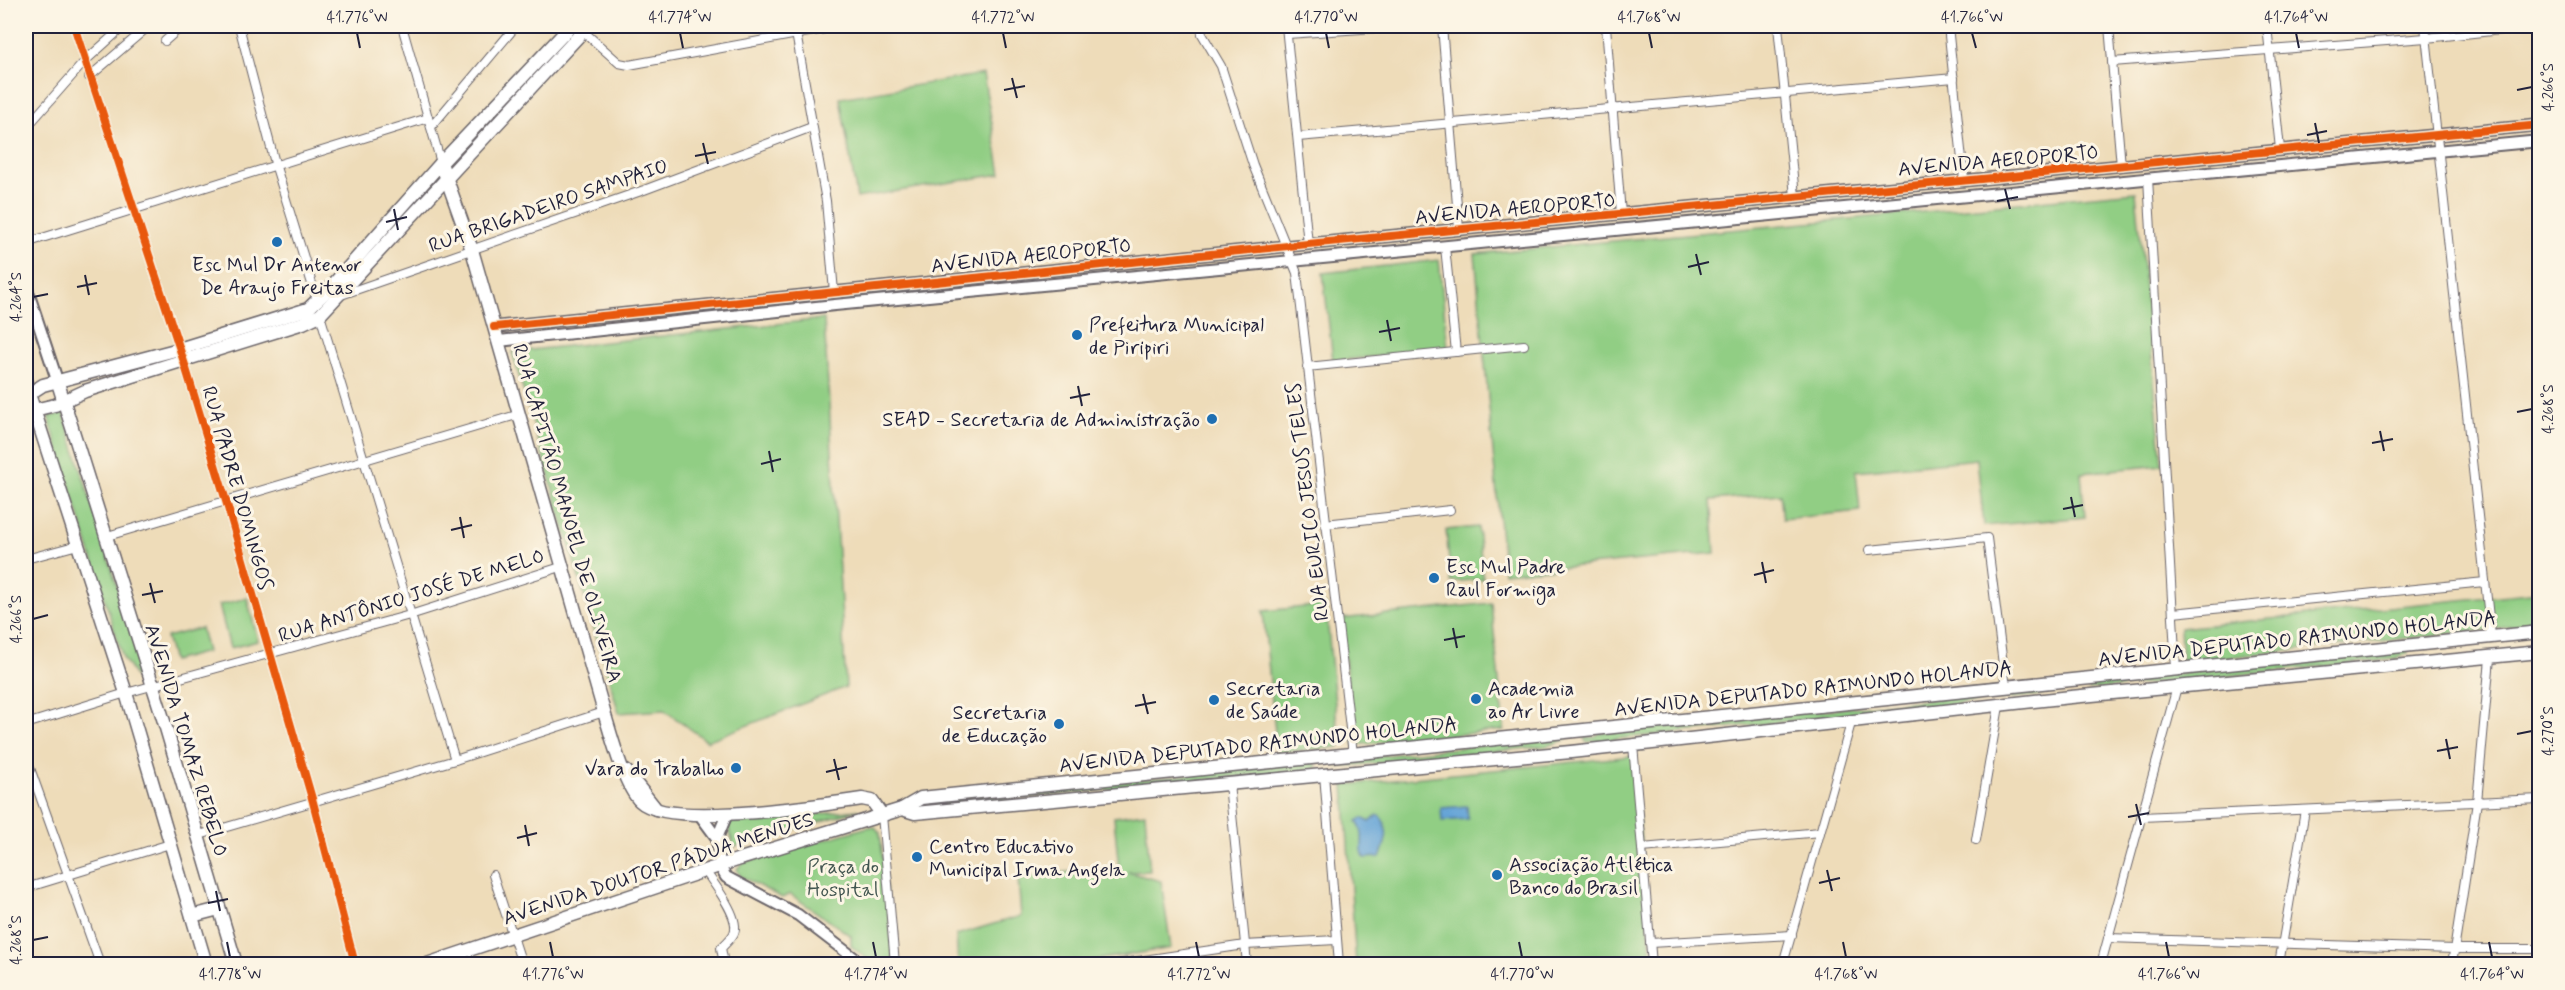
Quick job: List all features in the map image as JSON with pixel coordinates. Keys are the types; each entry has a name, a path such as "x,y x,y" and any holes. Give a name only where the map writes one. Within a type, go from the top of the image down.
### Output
{"main road":[{"path":"206,964 126,693 78,545 30,411 27,395 43,386 179,349 320,315 359,254 441,163 580,27"},
{"path":"30,411 63,401 85,391 184,362 285,324 317,300 335,292 370,262 580,27"},
{"name":"RUA CAPITÃO MANOEL DE OLIVEIRA","path":"441,163 472,250 604,712 625,770 656,809 700,815"},
{"path":"359,254 370,262"},
{"name":"AVENIDA TOMAZ REBELO","path":"57,383 166,728 196,836 236,964"},
{"name":"AVENIDA DEPUTADO RAIMUNDO HOLANDA","path":"914,807 945,795 2540,632"},
{"path":"2417,644 2419,665"},
{"name":"AVENIDA DEPUTADO RAIMUNDO HOLANDA","path":"914,807 1229,784 1571,752 2071,697 2419,665 2540,651"},
{"path":"2071,681 2071,697"},
{"path":"1571,732 1571,752"},
{"path":"700,815 862,799 872,801 882,815"},
{"name":"AVENIDA DOUTOR PÁDUA MENDES","path":"427,964 720,867 882,815 914,807"},
{"path":"192,916 219,909"}],"street":[{"name":"RUA PADRE DOMINGOS","path":"74,26 89,77 135,208 226,501 313,801 355,964"},
{"path":"26,128 85,61 124,26"},
{"path":"89,77 149,26"},
{"path":"165,41 182,26"},
{"path":"238,26 276,167 317,300"},
{"name":"RUA CAPITÃO MANOEL DE OLIVEIRA","path":"402,26 441,163"},
{"path":"431,127 516,26"},
{"path":"580,27 625,65 841,26"},
{"name":"RUA EURICO JESUS TELES","path":"1201,26 1202,34 1221,66 1253,165 1294,262 1353,754"},
{"path":"1308,244 1287,30 1406,26"},
{"path":"1442,26 1459,230"},
{"path":"1606,26 1621,214"},
{"path":"1778,26 1795,196"},
{"path":"1948,26 1964,179"},
{"path":"2109,26 2121,166"},
{"path":"2267,26 2280,149"},
{"path":"2425,26 2490,636"},
{"path":"2112,63 2426,38 2539,26"},
{"path":"796,33 826,201 834,292"},
{"path":"1298,137 1954,78"},
{"path":"26,243 428,118"},
{"name":"AVENIDA AEROPORTO","path":"494,327 1964,179 2540,125"},
{"name":"RUA BRIGADEIRO SAMPAIO","path":"335,292 472,250 812,127"},
{"name":"AVENIDA AEROPORTO","path":"499,341 835,305 2540,141"},
{"path":"2148,178 2176,670"},
{"path":"1445,247 1456,352"},
{"name":"AVENIDA TOMAZ REBELO","path":"26,286 57,383"},
{"path":"320,315 455,760"},
{"path":"1307,368 1524,345"},
{"path":"26,381 27,395"},
{"path":"104,537 520,414"},
{"path":"1325,524 1450,510"},
{"path":"1869,550 1987,538 2006,688"},
{"path":"26,559 78,545"},
{"name":"RUA ANTÔNIO JOSÉ DE MELO","path":"26,724 126,693 410,615 564,566"},
{"path":"2172,614 2485,582"},
{"path":"2452,964 2477,802 2490,658"},
{"path":"2101,964 2177,687"},
{"path":"1976,840 1999,706"},
{"path":"196,836 455,760 604,712"},
{"path":"1784,964 1851,723"},
{"path":"1633,745 1652,964"},
{"path":"26,757 100,964"},
{"path":"1324,774 1339,964"},
{"path":"1229,784 1247,964"},
{"path":"2142,817 2540,799"},
{"path":"2279,964 2306,810"},
{"path":"728,814 717,838 720,867 730,881 798,915 862,964"},
{"path":"700,815 717,838"},
{"path":"882,815 895,964"},
{"path":"1642,848 1820,832"},
{"path":"26,888 170,844"},
{"path":"706,872 728,905 735,927 734,933 721,948 724,964"},
{"path":"493,875 522,964"},
{"path":"1650,943 1792,935"},
{"path":"2108,938 2455,949 2540,949"},
{"path":"1117,964 1245,945 1336,940"}],"green space":[{"path":"983,74 1001,174 857,198 840,98"},
{"path":"2136,192 2162,465 2081,473 2085,517 1984,526 1977,459 1856,471 1860,511 1783,519 1780,494 1711,500 1715,553 1504,573 1475,254"},
{"path":"1439,260 1448,349 1333,361 1323,273"},
{"path":"824,319 846,687 707,741 664,710 619,713 512,352"},
{"path":"63,411 144,673 141,678 136,678 123,658 48,416 57,415"},
{"path":"1478,527 1483,579 1451,582 1446,530"},
{"path":"2539,592 2539,624 2182,662 2180,628"},
{"path":"247,598 258,641 230,648 219,605"},
{"path":"1491,603 1504,730 1354,745 1341,619"},
{"path":"1326,605 1339,747 1277,752 1263,611"},
{"path":"201,628 207,652 173,661 166,637"},
{"path":"2407,649 2408,653 2395,659 2089,690 2090,683"},
{"path":"2056,687 2056,691 2040,695 1586,742 1584,738 1594,737 1600,733"},
{"path":"1564,737 1565,740 1547,746 1339,767 1337,764 1339,760"},
{"name":"Associação Atlética Banco do Brasil","path":"1633,756 1652,964 1356,964 1344,785"},
{"path":"1313,762 1317,766 1315,769 922,808 919,806 922,802"},
{"path":"859,810 734,847 727,823"},
{"path":"1145,813 1150,871 1128,872 1161,881 1171,948 1069,964 958,964 956,935 1021,916 1018,878 1110,867 1119,870 1114,817"},
{"name":"Praça do Hospital","path":"868,827 875,827 880,833 894,964 874,964 851,946 851,936 790,894 782,898 740,876 737,869 742,863"}],"water":[{"path":"1467,806 1468,819 1442,821 1441,808"},
{"path":"1378,815 1386,829 1384,846 1380,857 1365,858 1362,850 1362,833 1357,821 1362,818 1370,822"}],"cycle path":[{"path":"74,26 184,362 226,501 313,802 355,964"},
{"path":"494,327 1308,244 2540,125"}],"place":[{"name":"Esc Mul Dr Antenor De Araujo Freitas","path":"277,242"},
{"name":"Prefeitura Municipal de Piripiri","path":"1077,335"},
{"name":"SEAD - Secretaria de Administração","path":"1212,419"},
{"name":"Esc Mul Padre Raul Formiga","path":"1434,578"},
{"name":"Academia ao Ar Livre","path":"1476,699"},
{"name":"Secretaria de Saúde","path":"1214,700"},
{"name":"Secretaria de Educação","path":"1059,724"},
{"name":"Vara do Trabalho","path":"736,768"},
{"name":"Centro Educativo Municipal Irma Angela","path":"917,857"},
{"name":"Associação Atlética Banco do Brasil","path":"1497,875"}]}
